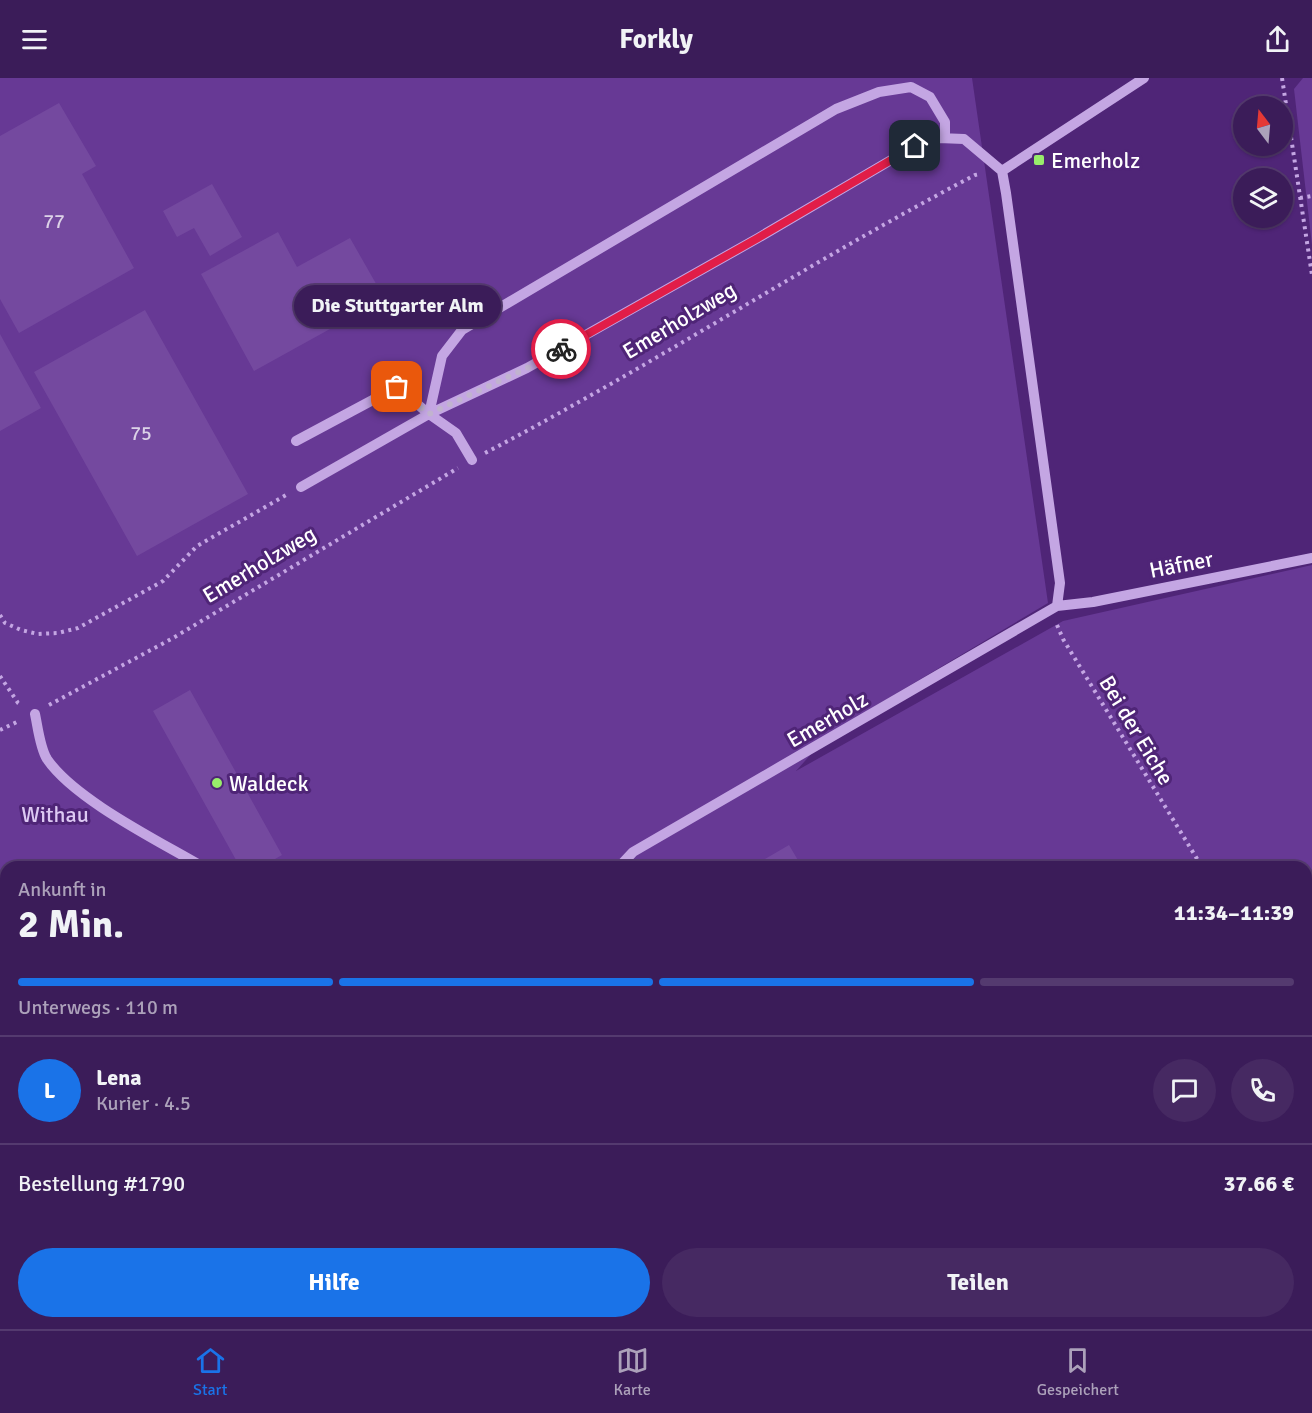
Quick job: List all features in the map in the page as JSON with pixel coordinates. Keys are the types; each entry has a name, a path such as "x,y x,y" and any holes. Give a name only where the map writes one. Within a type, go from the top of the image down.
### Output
{"street":[{"path":"1002,171 1144,78"},
{"path":"429,414 442,356 462,330 836,109 879,92 911,87 930,97 945,122 945,138"},
{"path":"301,487 429,414 527,368 758,238 915,146 939,138 964,139 1002,171 1060,583 1058,606"},
{"path":"296,441 397,387 456,433 472,460"},
{"name":"Häfner","path":"1058,606 1093,602 1312,558"},
{"name":"Emerholz","path":"625,861 633,852 1058,606"},
{"path":"35,714 46,758 69,783 111,812 193,861"}],"path":[{"path":"1282,78 1312,275"},
{"name":"Emerholzweg","path":"35,714 173,638 472,460 597,392 924,201 975,175 1002,171"},
{"path":"1300,198 1312,196"},
{"path":"0,615 5,623 38,634 58,633 78,628 163,581 197,546 301,487"},
{"name":"Bei der Eiche","path":"1058,606 1057,628 1198,861"},
{"path":"0,676 18,703 35,714"}],"green space":[{"name":"Withau","path":"0,78 972,78 1048,603 830,733 796,771 1063,621 1312,565 1312,861 0,861"},
{"path":"1303,78 1312,78 1312,245 1294,89"}],"building":[{"path":"59,103 96,166 82,174 134,268 19,333 0,299 0,136"},
{"path":"212,184 242,237 210,256 194,228 177,237 163,211"},
{"path":"278,232 297,267 350,238 387,303 341,329 339,324 254,371 201,274"},
{"path":"145,310 248,494 137,556 34,372"},
{"path":"0,334 41,408 0,431"},
{"name":"Waldeck","path":"190,690 282,855 272,861 237,861 153,711"},
{"path":"789,845 798,861 761,861"}],"way so far":[{"path":"397,387 429,414 527,368 561,349"}],"place":[{"name":"Emerholz","path":"1039,160"},
{"name":"Die Stuttgarter Alm","path":"397,387"},
{"name":"Waldeck","path":"217,783"}],"route":[{"path":"561,349 915,146"}]}
